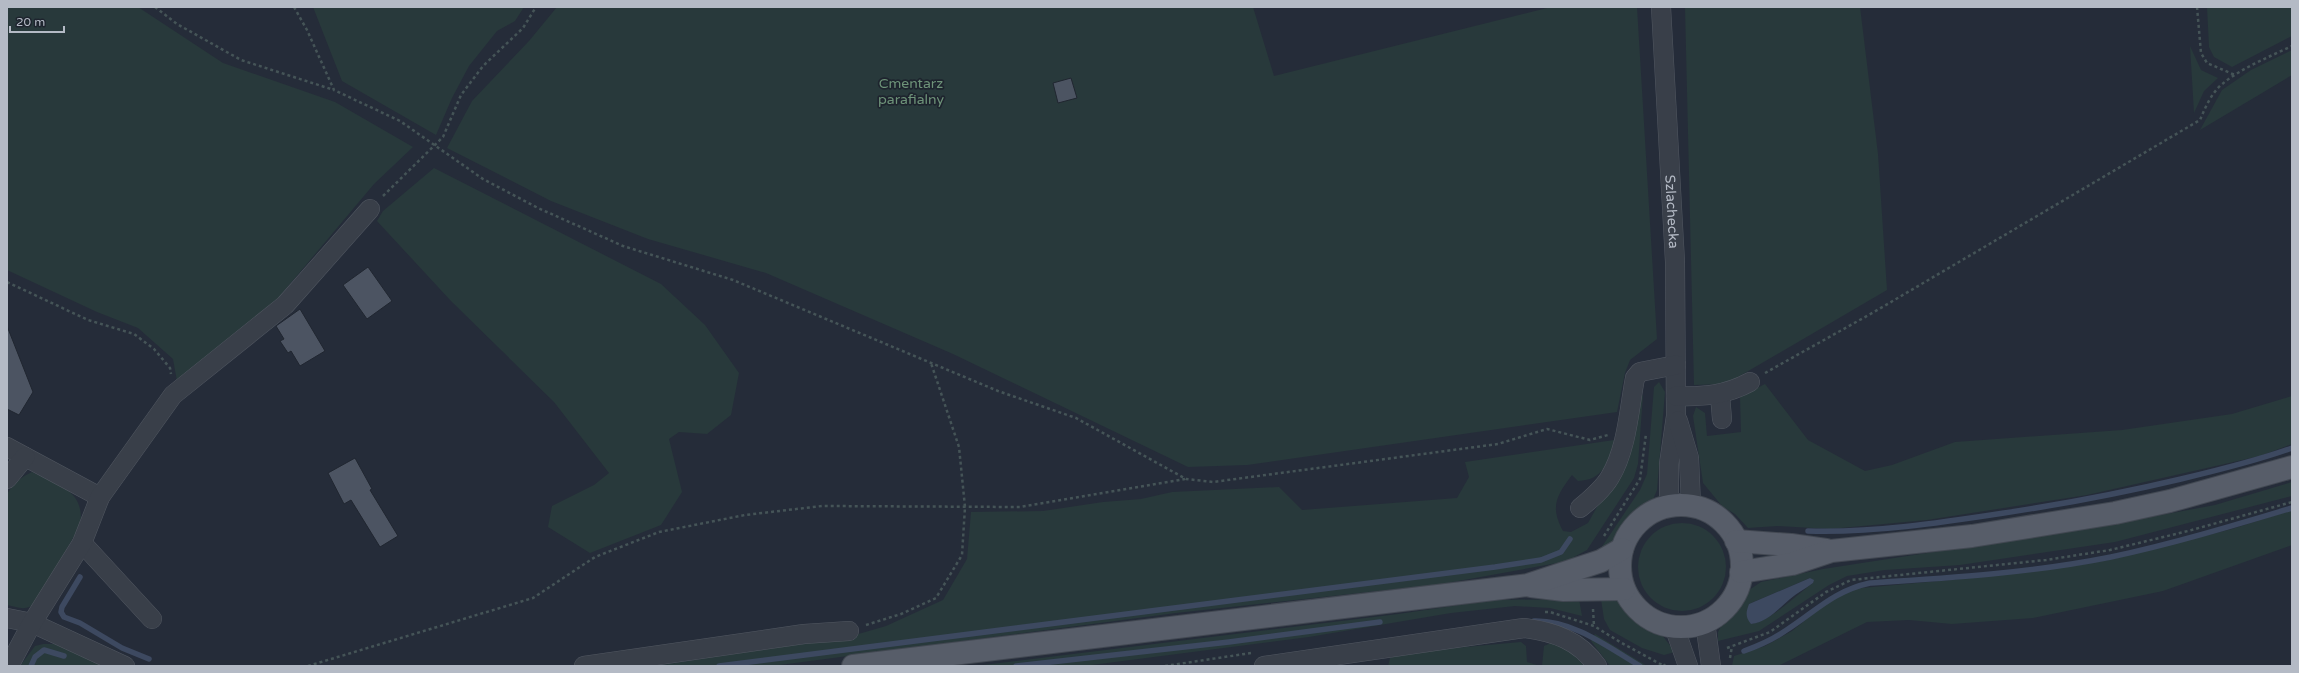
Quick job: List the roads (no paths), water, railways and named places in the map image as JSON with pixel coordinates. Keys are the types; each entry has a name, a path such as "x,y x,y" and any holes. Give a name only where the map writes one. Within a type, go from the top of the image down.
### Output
{"main road":[{"path":"1741,572 1792,564 1831,551 1972,536 2115,513 2170,501 2292,467"},
{"path":"1691,505 1706,510 1729,528 1736,541 1741,556 1741,572 1738,587 1730,602 1719,613 1705,622 1690,626 1674,626 1658,622 1644,614 1632,603 1624,589 1620,569 1622,549 1629,533 1639,521 1653,511 1669,506 1691,505"},
{"path":"1736,541 1791,545 1831,551"},
{"path":"853,666 1528,585 1601,561 1622,549"},
{"path":"1528,585 1564,590 1624,589"}],"street":[{"name":"Szlachecka","path":"1661,7 1675,262 1676,416 1669,464 1669,506"},
{"path":"9,666 32,623 82,543 100,497 173,395 285,305 370,209"},
{"path":"1580,508 1609,478 1615,467 1625,430 1635,378 1640,372 1676,365"},
{"path":"1676,396 1720,395 1734,391 1750,382"},
{"path":"1720,395 1722,419"},
{"name":"Szlachecka","path":"1676,416 1689,458 1691,505"},
{"path":"7,447 100,497"},
{"path":"7,479 25,457"},
{"path":"82,543 152,619"},
{"path":"7,618 32,623 125,666"},
{"path":"1705,622 1711,666"},
{"path":"1674,626 1688,666"},
{"path":"1264,666 1524,628 1541,631 1572,640 1585,650 1597,666"},
{"path":"584,666 804,634 849,631"}],"water":[{"path":"1810,578 1814,580 1813,583 1793,597 1772,615 1762,621 1751,624 1747,614 1749,604"}],"waterway":[{"path":"1808,531 1881,529 2049,506 2115,494 2223,469 2292,448"},
{"path":"1744,651 1780,634 1845,591 1870,583 1990,574 2081,563 2157,546 2292,508"},
{"path":"719,666 1495,567 1541,560 1561,552 1570,539"},
{"path":"80,577 62,607 61,612 64,617 80,623 122,648 149,659"},
{"path":"1534,621 1563,625 1576,630 1603,643 1640,666"},
{"path":"1016,666 1229,642 1380,622"},
{"path":"31,666 35,657 44,650 64,656"}],"park label":[{"name":"Cmentarz parafialny","path":"911,92"}]}
